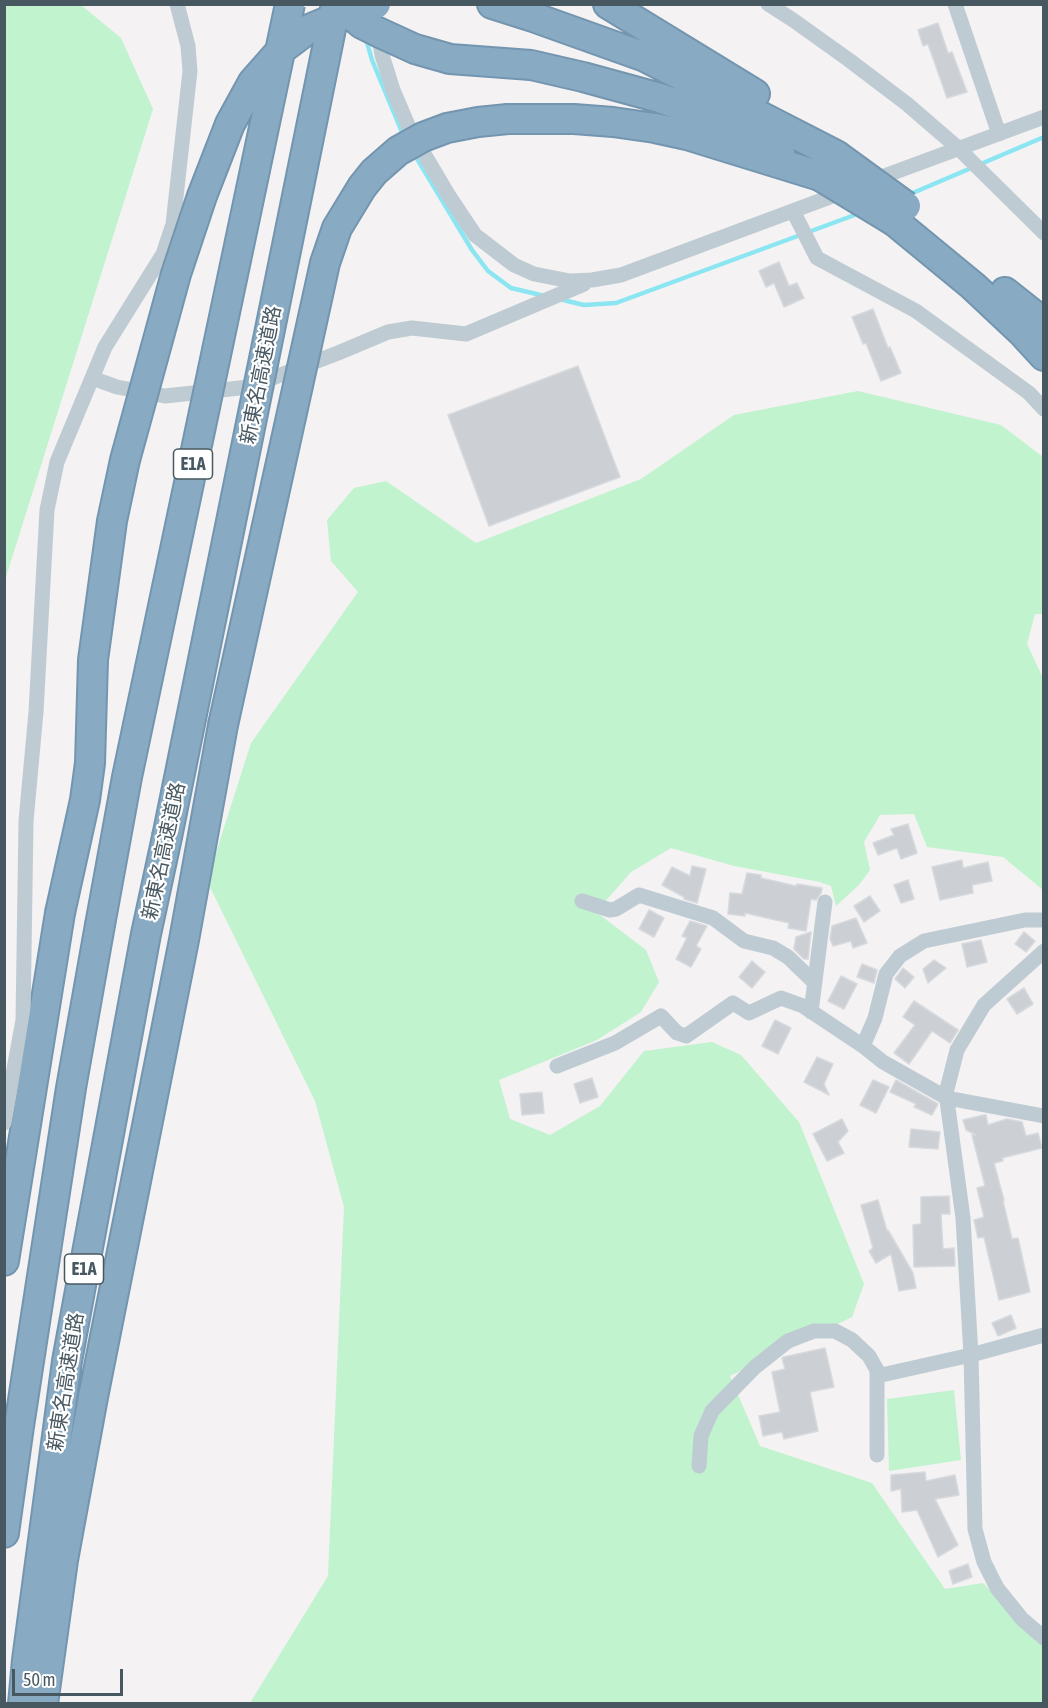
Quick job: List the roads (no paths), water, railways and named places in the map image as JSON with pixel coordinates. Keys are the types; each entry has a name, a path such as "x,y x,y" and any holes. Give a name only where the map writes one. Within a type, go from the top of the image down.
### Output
{"highway":[{"name":"新東名高速道路","path":"4,1533 71,1088 129,765 290,4"},
{"name":"新東名高速道路","path":"23,1704 67,1361 146,934 337,4"},
{"path":"337,4 362,24 424,51 450,59 531,65 627,89 705,114 828,165"},
{"path":"4,1261 60,913 85,800 90,763 93,660 112,521 125,460 176,274 202,196 230,124 253,82 283,48 307,30 351,11 375,4"},
{"path":"492,4 645,57 828,165 900,213 1044,323"},
{"path":"608,4 759,96 828,165"},
{"path":"43,1704 63,1560 93,1396 184,940 223,726 325,263 337,228 362,187 374,172 398,151 434,132 462,125 508,119 574,119 614,122 654,128 828,165"},
{"path":"900,213 1044,356"}],"street":[{"path":"4,1123 23,1020 26,821 36,712 47,510 57,462 105,347 163,254 173,224 190,71 188,46 177,4"},
{"path":"375,4 382,55 393,90 410,130 475,235 514,264 534,274 570,281 621,275 1044,117"},
{"path":"768,4 849,60 907,104 958,148 1044,233"},
{"path":"955,4 999,134"},
{"path":"793,211 817,258 916,311 1029,393 1044,409"},
{"path":"92,378 117,387 165,396 249,387 388,332 412,328 466,334 592,280"},
{"path":"582,901 610,910 616,909 639,895 713,918 744,940 773,948 788,957 814,983"},
{"path":"810,1011 825,902"},
{"path":"863,1046 875,1018 886,974 900,956 924,940 1025,920 1044,921"},
{"path":"1044,951 984,1005 957,1050 946,1093 963,1218 971,1355 975,1529 984,1562 997,1588 1022,1619 1044,1638"},
{"path":"557,1066 615,1043 661,1016 677,1033 686,1036 733,1004 749,1013 781,998 803,1006 884,1062 947,1098 1044,1116"},
{"path":"699,1466 701,1436 712,1411 755,1367 788,1341 814,1331 835,1331 852,1340 869,1356 877,1370 877,1455"},
{"path":"877,1376 971,1355 1044,1335"}],"waterway":[{"path":"366,39 372,60 404,137"},
{"path":"908,195 1044,137"},
{"path":"413,152 472,250 488,271 511,288 545,296"},
{"path":"559,299 584,305 616,303 860,213"}]}
